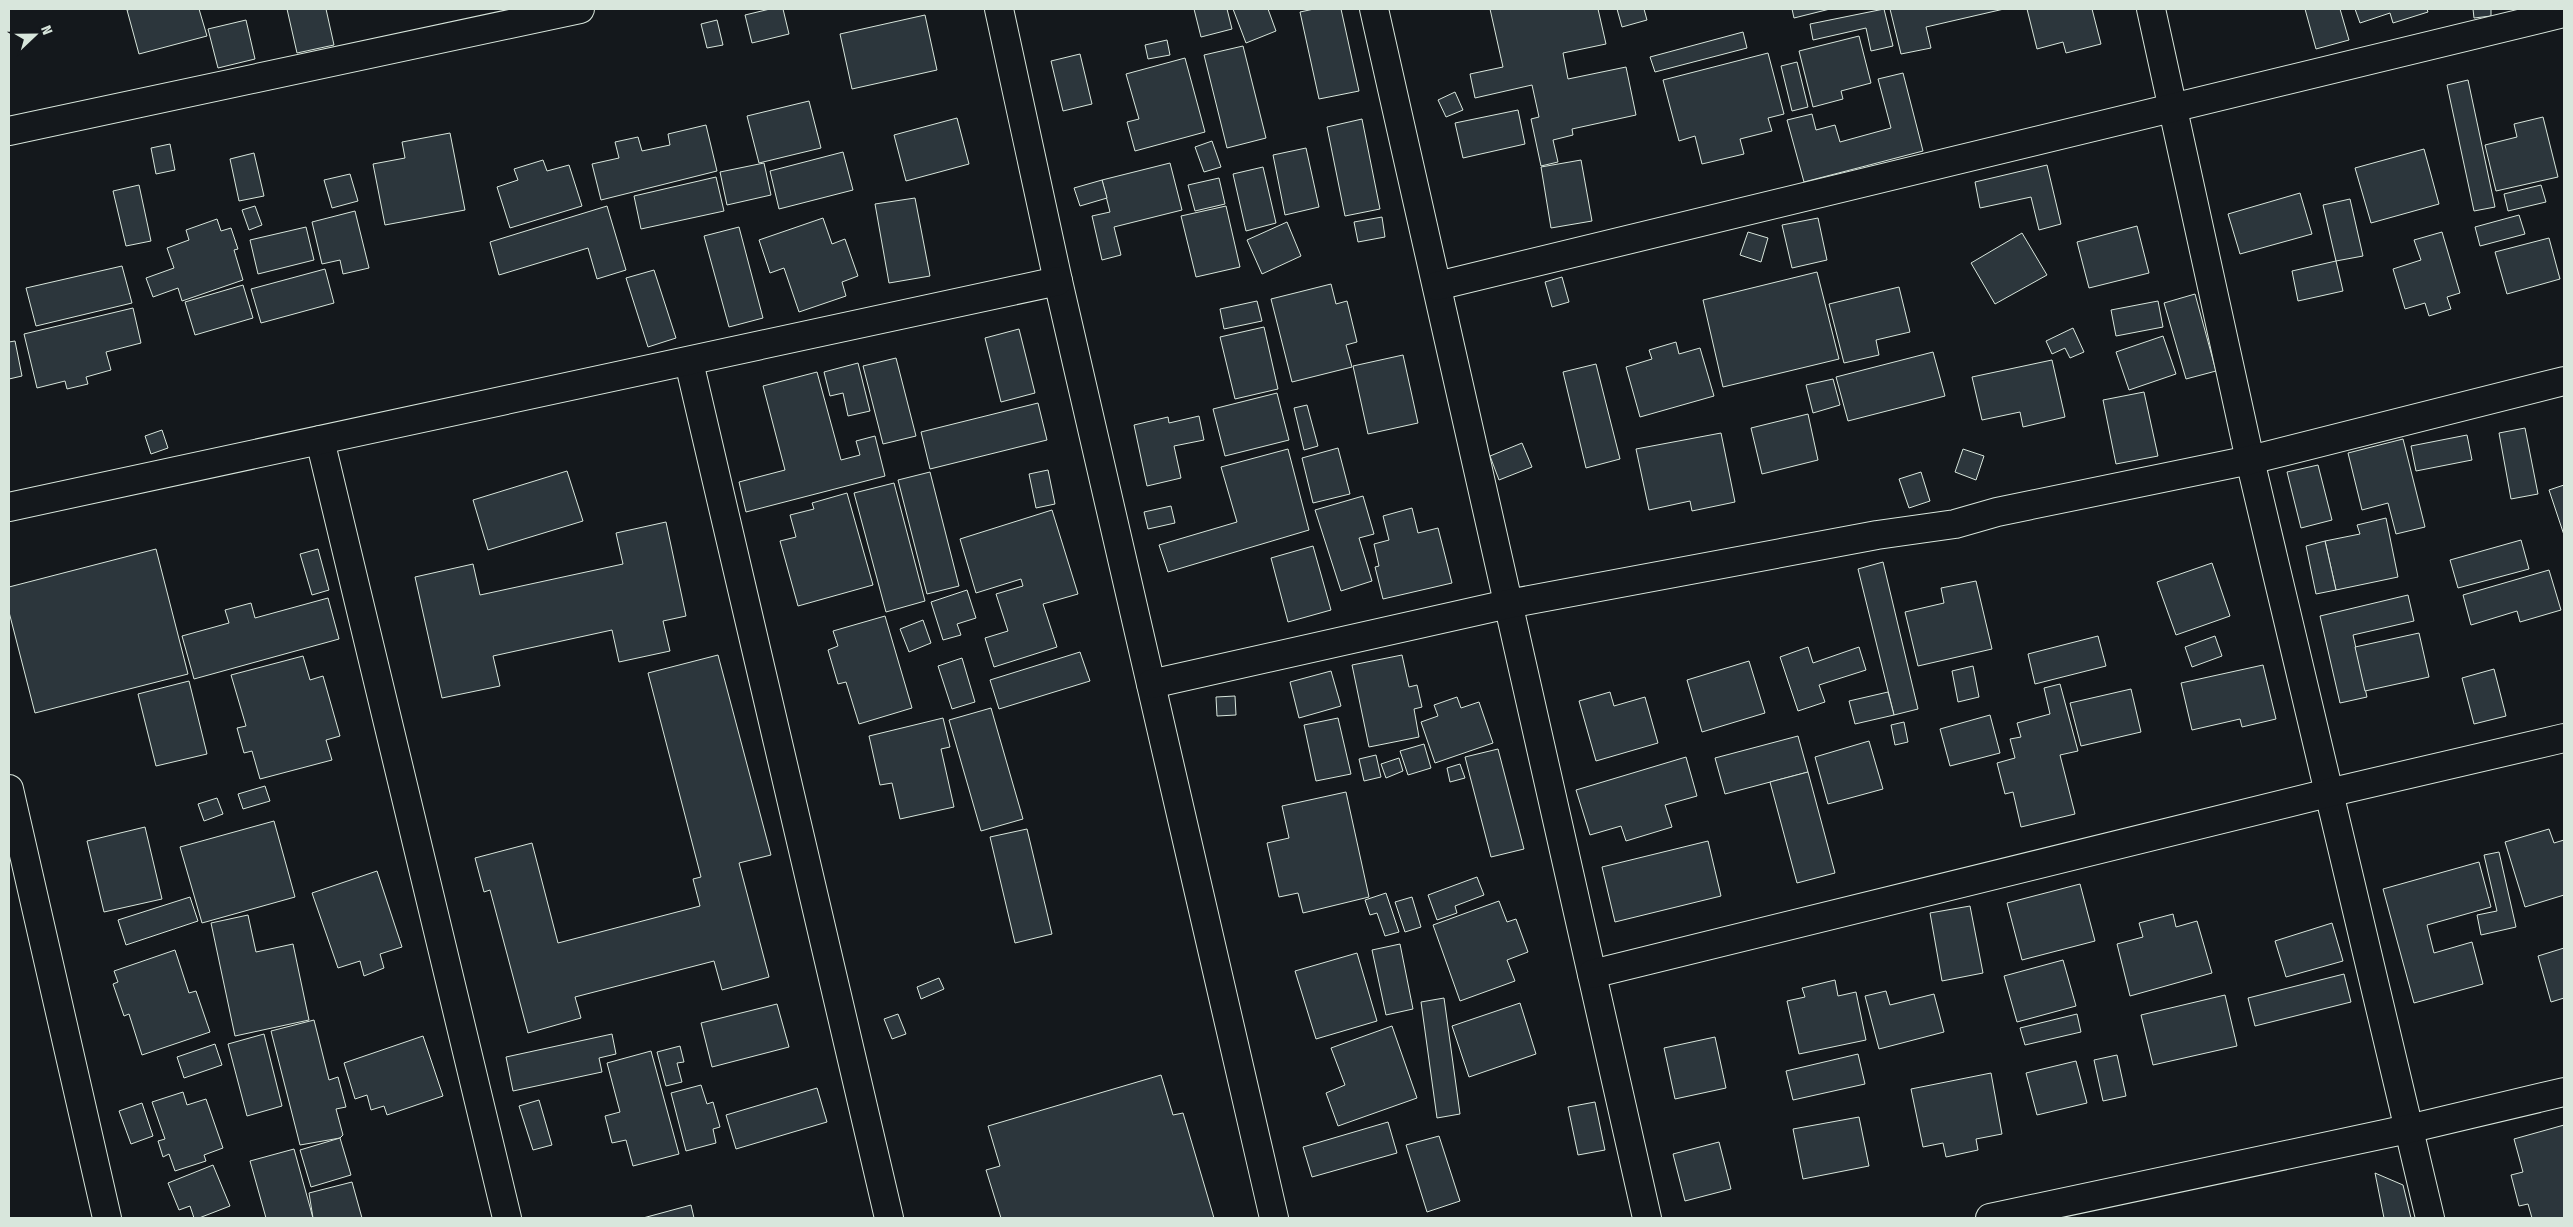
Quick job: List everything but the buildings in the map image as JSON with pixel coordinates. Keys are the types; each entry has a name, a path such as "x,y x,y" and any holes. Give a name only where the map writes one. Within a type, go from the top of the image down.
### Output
{"street":[{"path":"9,131 580,9"},
{"path":"998,9 1058,281 1274,1218"},
{"path":"1374,9 1647,1218"},
{"path":"2151,9 2250,460 2430,1218"},
{"path":"1437,286 2564,13"},
{"path":"9,507 1058,281"},
{"path":"689,362 889,1218"},
{"path":"1151,684 1508,604 1877,535 1955,524 1997,512 2250,460 2564,381"},
{"path":"320,440 507,1218"},
{"path":"1592,974 2328,793 2564,738"},
{"path":"9,789 107,1218"},
{"path":"1990,1218 2408,1129 2564,1092"}]}
